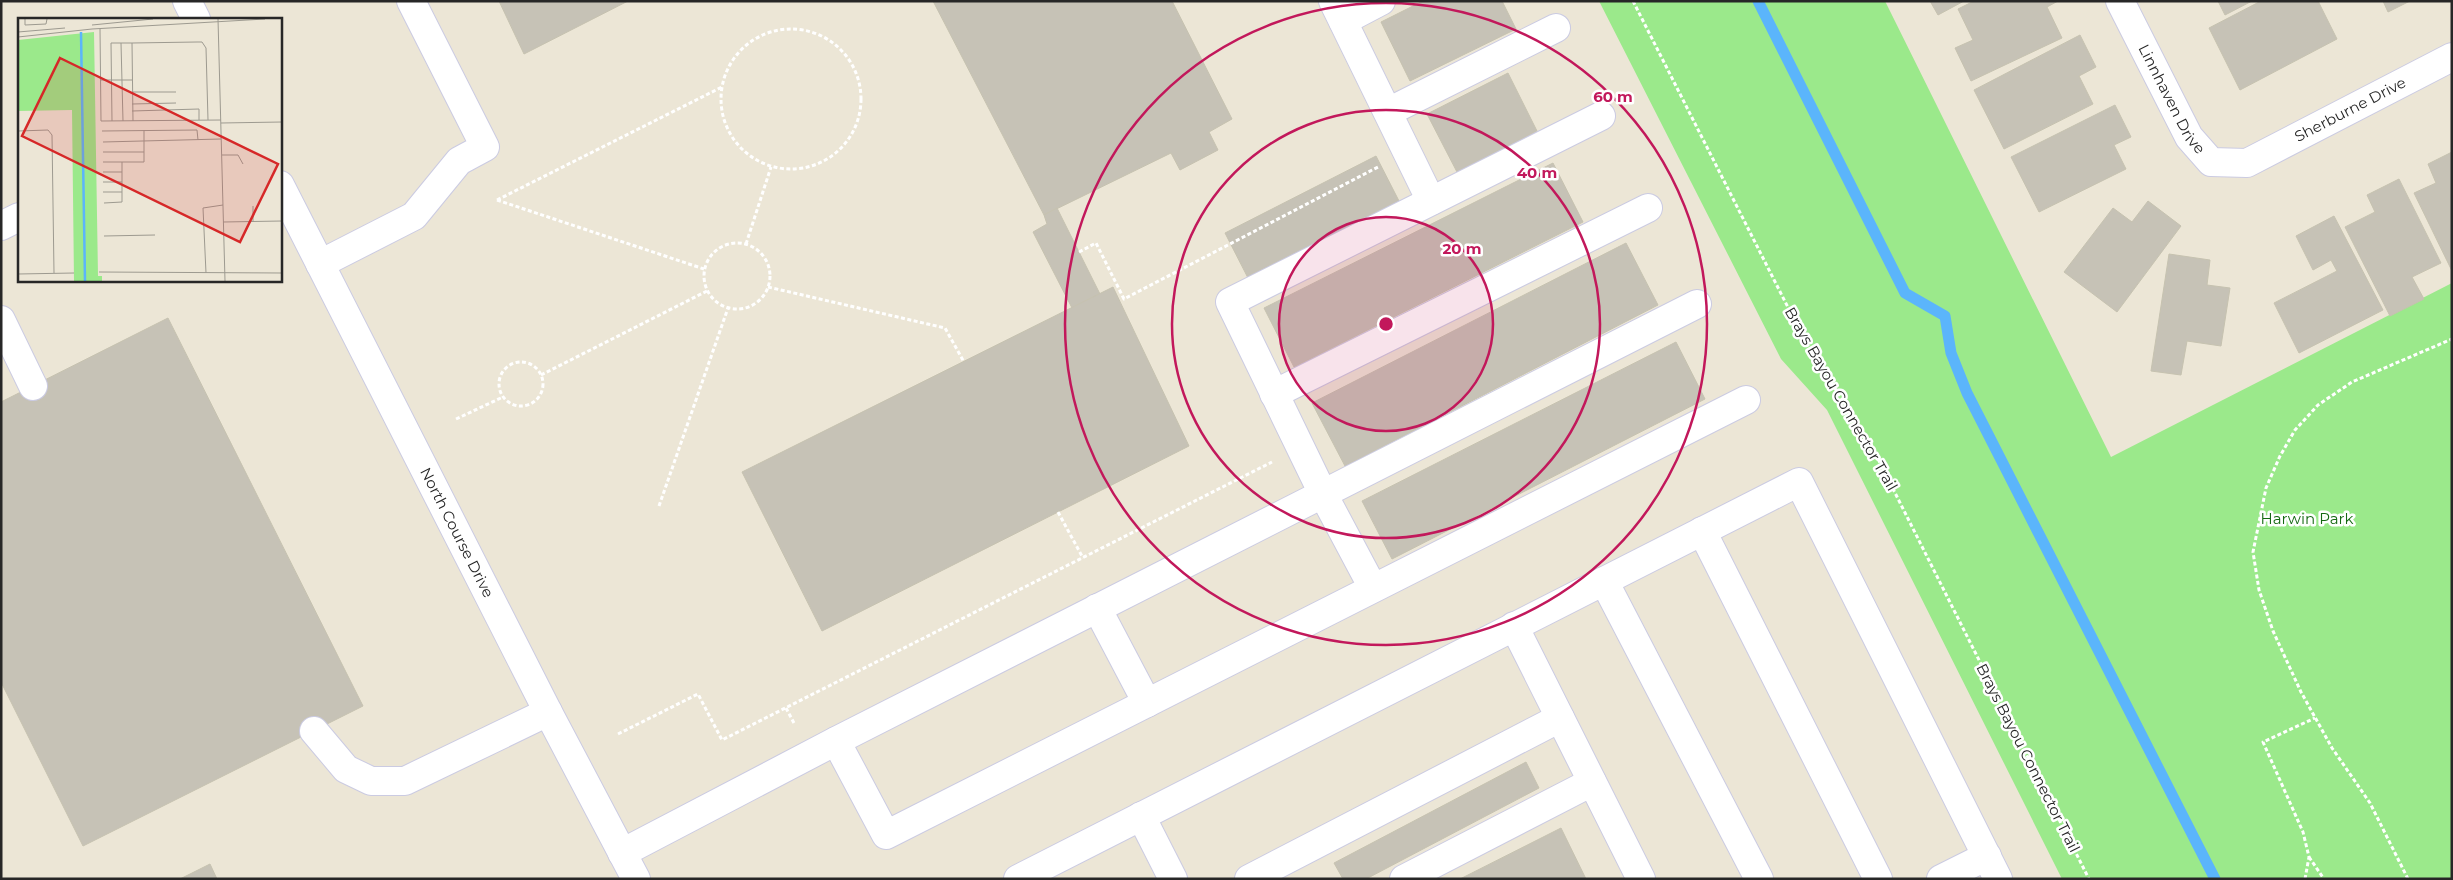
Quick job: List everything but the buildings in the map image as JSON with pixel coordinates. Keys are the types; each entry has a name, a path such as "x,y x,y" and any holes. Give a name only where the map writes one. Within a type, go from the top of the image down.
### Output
{"street":[{"path":"187,1 196,18"},
{"path":"320,264 414,216 458,161 485,147 411,1"},
{"path":"1381,1 1338,11 1432,201"},
{"name":"Linnhaven Drive","path":"2120,1 2189,137 2211,162 2247,163"},
{"path":"1388,112 1556,28"},
{"name":"Sherburne Drive","path":"2247,163 2452,57"},
{"path":"1373,588 1323,494 1230,302 1601,116"},
{"name":"North Course Drive","path":"281,187 548,712 636,879"},
{"path":"1274,394 1648,208"},
{"path":"1,226 18,218"},
{"path":"622,853 1097,608 1697,304"},
{"path":"1,320 33,386"},
{"path":"836,742 886,835 1746,400"},
{"path":"1018,879 1799,482 1992,867 1941,879"},
{"path":"1702,531 1878,879"},
{"path":"1604,581 1759,879"},
{"path":"1097,608 1148,703"},
{"path":"1514,626 1640,879"},
{"path":"314,731 346,769 371,781 405,781 548,712"},
{"path":"1249,879 1560,718"},
{"path":"1404,879 1592,782"},
{"path":"1141,816 1173,879"}],"path":[{"name":"Brays Bayou Connector Trail","path":"1632,1 1805,341 1871,445 2089,879"},
{"path":"779,30 802,30 825,37 843,52 856,72 861,95 859,118 849,140 832,156 812,166 789,170 771,166 746,155 731,138 722,117 720,94 722,87 726,72 738,53 756,38 779,30"},
{"path":"704,269 496,200 722,87"},
{"path":"1080,252 1096,243 1124,299 1408,152"},
{"path":"746,244 771,166"},
{"path":"736,242 746,244 756,248 764,256 770,276 768,287 755,304 745,308 728,308 714,300 707,291 704,269 708,259 724,244 736,242"},
{"path":"768,287 945,328 964,362"},
{"path":"542,375 707,291"},
{"path":"659,506 728,308"},
{"path":"2408,879 2370,803 2332,748 2301,692 2273,631 2259,590 2253,552 2266,488 2280,456 2295,430 2318,405 2352,382 2452,339"},
{"path":"525,362 532,364 542,375 544,382 540,396 529,405 514,406 503,397 500,390 500,376 510,365 525,362"},
{"path":"456,419 503,397"},
{"path":"618,734 698,694 722,740 1301,448"},
{"path":"1058,512 1083,558"},
{"path":"2315,718 2263,742 2303,832 2309,857 2324,879"},
{"path":"2305,879 2309,857"}],"green space":[{"name":"Harwin Park","path":"1599,1 1885,1 2111,457 2452,283 2452,879 2062,879 1827,410 1781,359"}],"waterway":[{"path":"1758,1 1905,293 1945,316 1951,353 1967,393 2215,879"}]}
